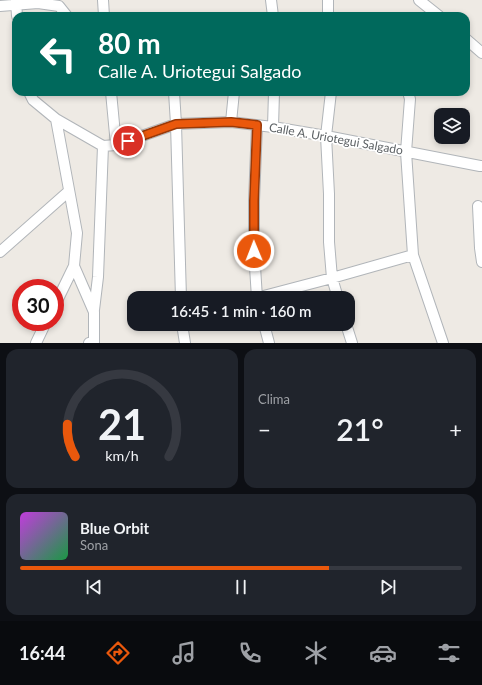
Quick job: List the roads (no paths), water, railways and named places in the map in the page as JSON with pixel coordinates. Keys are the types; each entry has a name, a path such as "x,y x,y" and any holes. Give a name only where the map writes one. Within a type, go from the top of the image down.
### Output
{"street":[{"path":"103,0 104,12"},
{"path":"271,0 272,12"},
{"path":"328,0 328,12"},
{"path":"419,0 434,12"},
{"path":"16,2 17,12"},
{"path":"0,6 16,2 38,3 59,6 64,12"},
{"path":"470,42 482,53"},
{"path":"31,96 33,100 56,119 103,146 98,277 92,342"},
{"path":"110,96 116,145"},
{"path":"174,96 181,291"},
{"path":"231,122 234,96"},
{"path":"273,127 274,96"},
{"path":"331,96 326,136 329,194 329,242 332,278 336,291"},
{"path":"409,96 406,152 413,255 443,343"},
{"path":"56,119 77,233 74,266 64,286"},
{"name":"Calle A. Uriotegui Salgado","path":"103,146 116,145 176,124 231,122 326,136 482,166"},
{"path":"257,125 254,201 254,251 257,291"},
{"path":"0,252 69,191"},
{"path":"478,206 482,262"},
{"path":"283,291 413,255"},
{"path":"74,266 94,312"},
{"path":"36,343 42,331"},
{"path":"184,331 185,343"},
{"path":"266,331 269,343"},
{"path":"348,331 352,343"}]}
